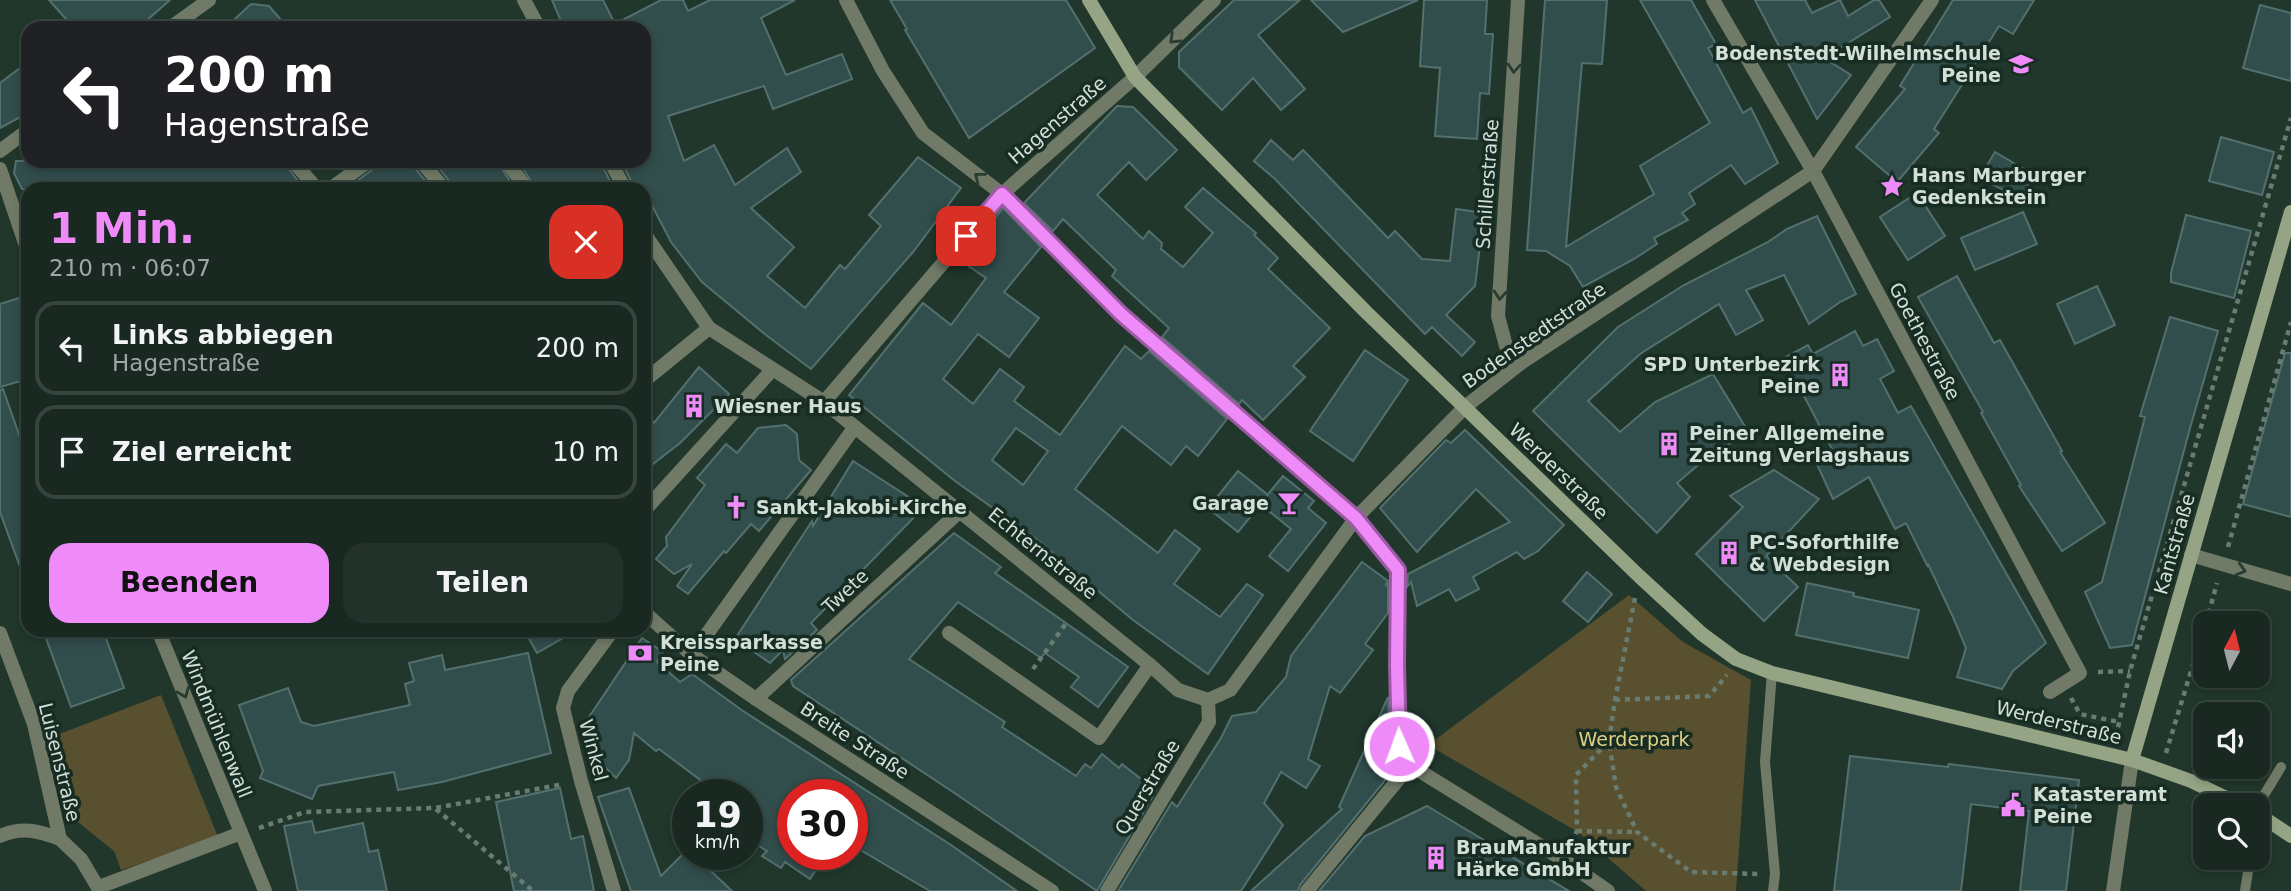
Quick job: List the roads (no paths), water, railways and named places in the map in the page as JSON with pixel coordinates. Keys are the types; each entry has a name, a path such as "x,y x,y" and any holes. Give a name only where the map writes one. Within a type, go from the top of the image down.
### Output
{"street":[{"path":"183,21 209,0"},
{"path":"524,0 535,21"},
{"path":"846,0 883,71 923,133 1002,194 1121,314 1356,518 1398,570 1399,746 1410,765 1562,859 1608,891"},
{"name":"Werderstraße","path":"1089,0 1135,77 1365,311 1639,576 1702,634 1736,659 1772,673 2132,760 2216,793"},
{"name":"Hagenstraße","path":"824,402 1002,194 1135,77 1214,0"},
{"name":"Schillerstraße","path":"1518,0 1498,316 1506,346 1521,363"},
{"name":"Goethestraße","path":"1713,0 1814,172 2080,673 2057,688"},
{"path":"1814,172 1932,0"},
{"path":"0,151 21,135"},
{"path":"299,168 311,182"},
{"path":"340,182 359,168"},
{"path":"427,168 438,182"},
{"path":"0,169 21,231"},
{"name":"Bodenstedtstraße","path":"1208,700 1230,690 1356,518 1465,407 1521,363 1814,172"},
{"name":"Kantstraße","path":"2113,891 2132,760 2291,212"},
{"path":"651,243 709,328 651,375"},
{"name":"Echternstraße","path":"709,328 824,402 1178,690 1208,700"},
{"path":"651,503 772,370"},
{"path":"692,655 854,428"},
{"name":"Twete","path":"756,699 960,511"},
{"path":"2191,555 2291,584"},
{"name":"Breite Straße","path":"651,618 692,655 756,699 1052,891"},
{"name":"Luisenstraße","path":"0,633 34,724 60,839 81,859 99,889"},
{"path":"949,633 1099,738 1150,665"},
{"name":"Windmühlenwall","path":"161,637 265,891"},
{"name":"Winkel","path":"608,637 568,691 563,708 581,781 614,891"},
{"name":"Querstraße","path":"1108,891 1209,722 1208,700"},
{"path":"1307,891 1410,765"},
{"path":"2270,822 2291,836"},
{"path":"0,836 13,830 37,830 60,839"},
{"path":"99,889 241,833"}],"lane":[{"path":"1772,673 1765,762 1775,874 1773,891"},
{"path":"2265,793 2281,767"},
{"path":"2245,891 2248,870"}],"place":[{"name":"Bodenstedt-Wilhelmschule Peine","path":"2021,64"},
{"name":"Hans Marburger Gedenkstein","path":"1892,186"},
{"name":"SPD Unterbezirk Peine","path":"1840,375"},
{"name":"Wiesner Haus","path":"694,406"},
{"name":"Peiner Allgemeine Zeitung Verlagshaus","path":"1669,444"},
{"name":"Garage","path":"1289,503"},
{"name":"Sankt-Jakobi-Kirche","path":"736,507"},
{"name":"PC-Soforthilfe & Webdesign","path":"1729,553"},
{"name":"Kreissparkasse Peine","path":"640,653"},
{"name":"Katasteramt Peine","path":"2013,805"},
{"name":"BrauManufaktur Härke GmbH","path":"1436,858"}],"park label":[{"name":"Werderpark","path":"1634,739"}]}
